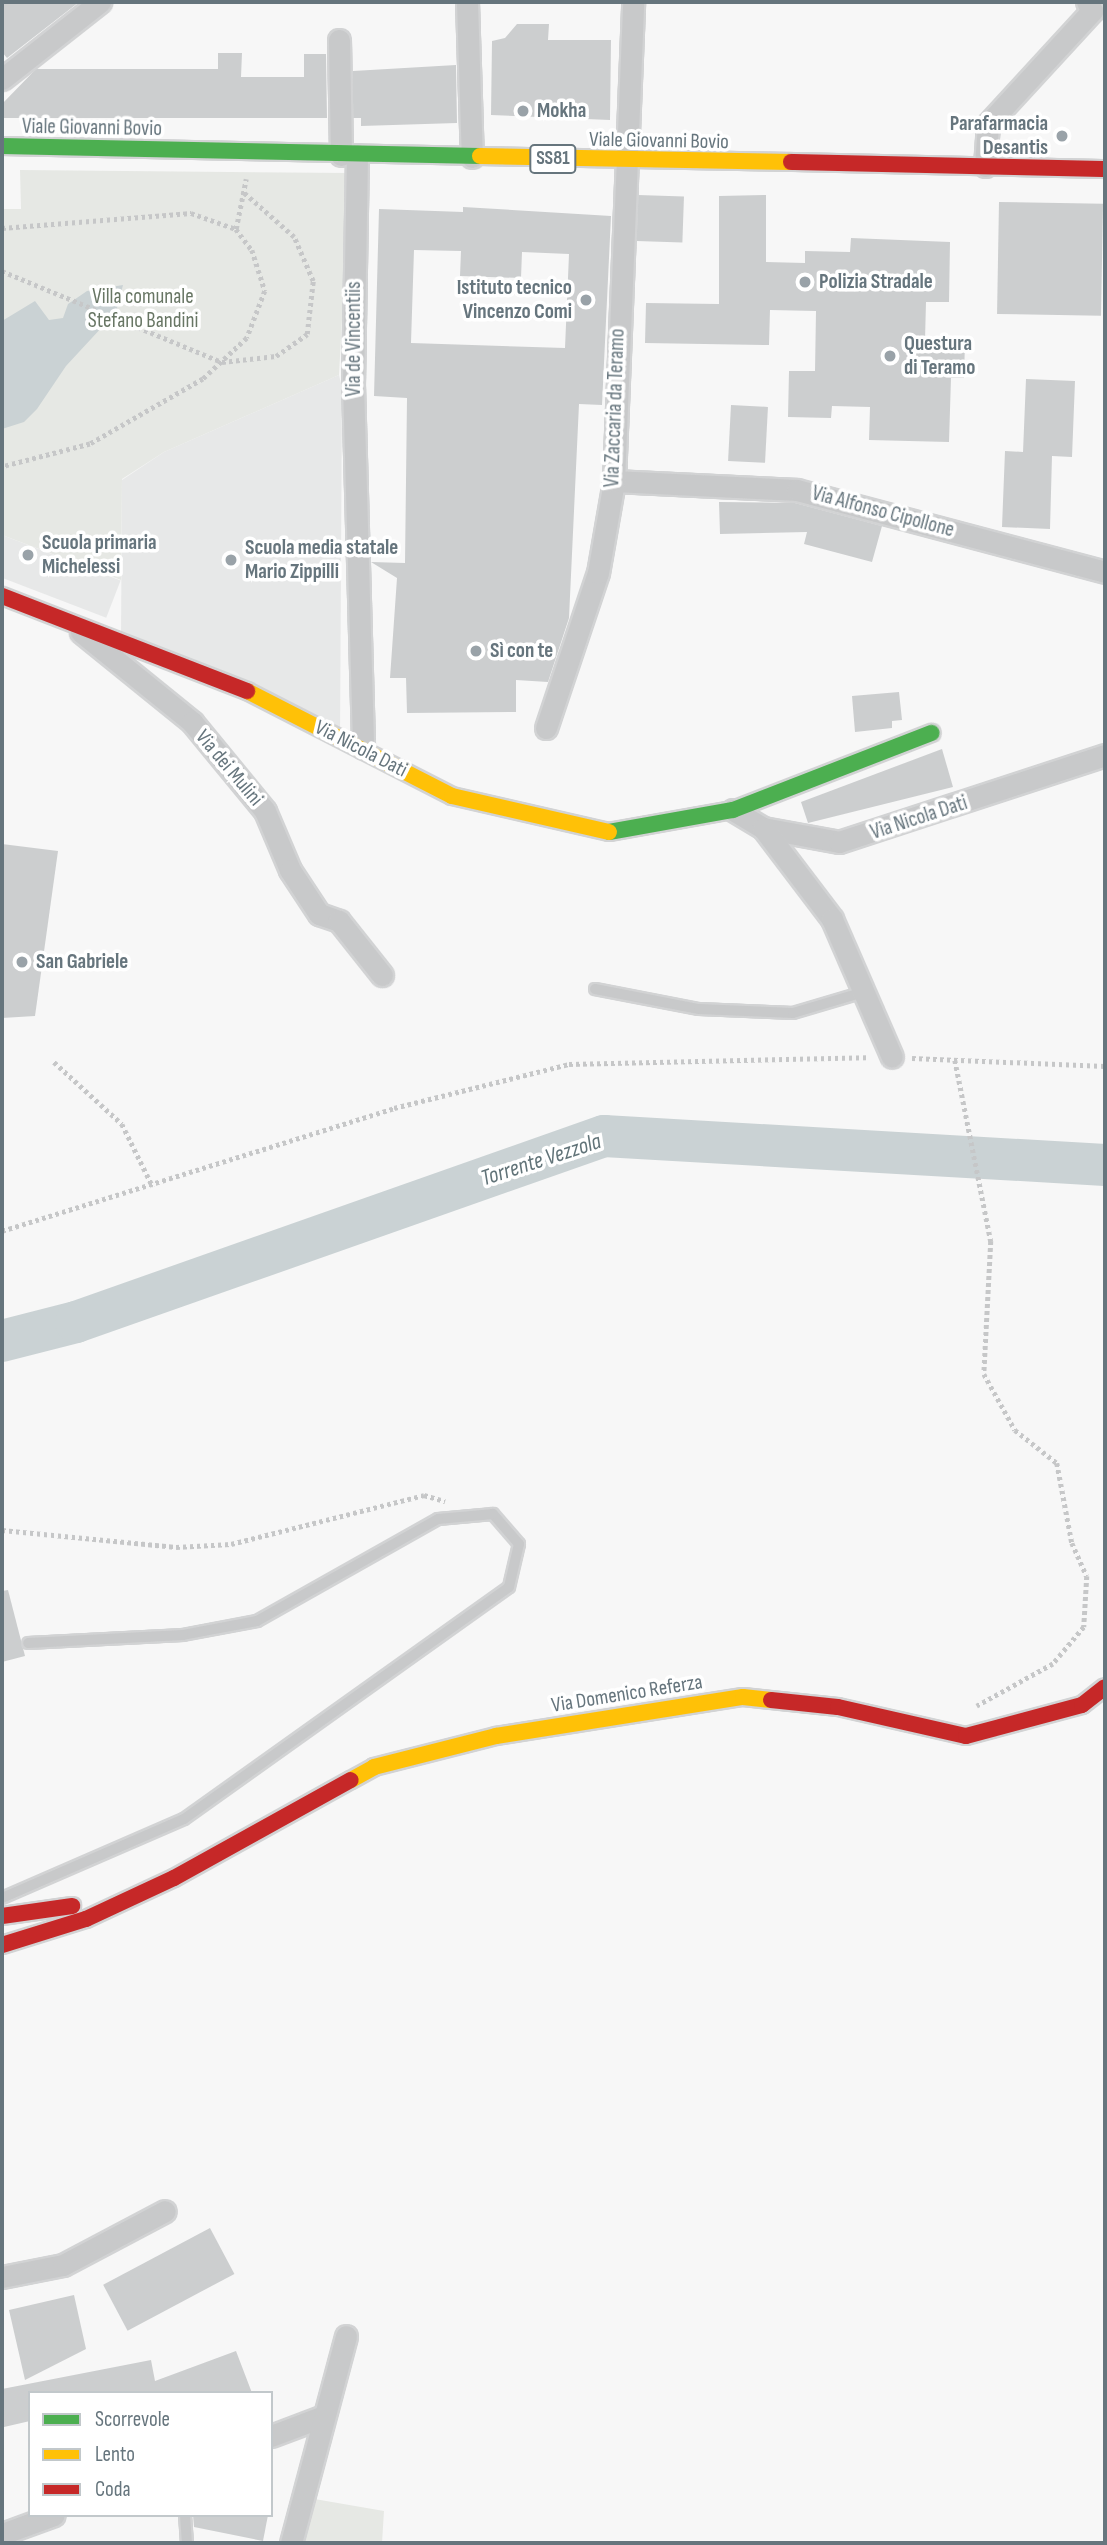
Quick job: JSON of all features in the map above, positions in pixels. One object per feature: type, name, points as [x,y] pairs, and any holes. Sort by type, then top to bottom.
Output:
[{"type":"street","points":[[2,79],[100,2]]},
{"type":"street","points":[[467,2],[472,157]]},
{"type":"street","name":"Via Zaccaria da Teramo","points":[[546,728],[598,573],[614,481],[623,161],[633,2]]},
{"type":"street","points":[[985,166],[988,124],[1092,11],[1087,2]]},
{"type":"street","name":"Via de Vincentiis","points":[[339,40],[349,155],[353,384],[362,522],[363,748]]},
{"type":"street","name":"Viale Giovanni Bovio","points":[[2,146],[1105,169]]},
{"type":"street","name":"Via Alfonso Cipollone","points":[[614,481],[797,490],[1105,572]]},
{"type":"street","name":"Via Nicola Dati","points":[[2,596],[232,683],[452,796],[617,834],[733,810],[932,733]]},
{"type":"street","name":"Via dei Mulini","points":[[66,620],[191,722],[265,811],[289,870],[319,914],[339,921],[382,975]]},
{"type":"street","name":"Via Nicola Dati","points":[[733,810],[763,828],[839,842],[1105,755]]},
{"type":"street","points":[[763,828],[832,919],[892,1057]]},
{"type":"street","name":"Via Domenico Referza","points":[[2,1945],[86,1919],[174,1878],[374,1767],[496,1736],[743,1697],[838,1707],[966,1735],[1026,1725],[1082,1705],[1105,1686]]},
{"type":"street","name":"Via Domenico Referza","points":[[2,1916],[47,1913],[174,1878]]},
{"type":"street","points":[[2,2277],[63,2265],[165,2211]]},
{"type":"street","points":[[291,2543],[346,2336]]},
{"type":"street","points":[[273,2435],[324,2416]]},
{"type":"street","points":[[2,2534],[49,2517]]},
{"type":"lane","points":[[595,989],[699,1009],[793,1013],[864,992]]},
{"type":"lane","points":[[2,1898],[184,1819],[509,1587],[519,1544],[493,1514],[438,1519],[257,1621],[183,1635],[28,1643]]},
{"type":"lane","points":[[186,2517],[187,2543]]},
{"type":"path","points":[[236,229],[249,152]]},
{"type":"path","points":[[2,271],[222,362],[276,356],[307,334],[313,281],[294,237],[244,193]]},
{"type":"path","points":[[2,228],[191,213],[236,229],[252,250],[265,291],[247,338],[222,362],[147,416],[90,444],[2,467]]},
{"type":"path","points":[[2,1231],[153,1187],[394,1108],[526,1080],[569,1064],[892,1057],[1105,1066]]},
{"type":"path","points":[[955,1060],[991,1241],[984,1374],[1015,1430],[1057,1463],[1072,1544],[1087,1576],[1084,1627],[1053,1664],[971,1708]]},
{"type":"path","points":[[54,1062],[122,1124],[153,1187]]},
{"type":"path","points":[[2,1530],[176,1547],[231,1544],[424,1495],[459,1505]]},
{"type":"shaded area","points":[[123,285],[116,312],[66,366],[37,409],[24,422],[2,429],[2,321],[35,301],[49,320],[63,318],[68,304],[87,291]]},
{"type":"shaded area","name":"Scuola media statale Mario Zippilli","points":[[339,375],[342,388],[340,739],[121,641],[122,480],[164,452]]},
{"type":"shaded area","name":"Scuola primaria Michelessi","points":[[2,535],[121,581],[106,618],[2,578]]},
{"type":"green space","name":"Villa comunale Stefano Bandini","points":[[20,170],[350,173],[339,375],[164,452],[122,479],[121,580],[2,535],[2,209],[21,209]]},
{"type":"green space","points":[[303,2497],[384,2511],[382,2543],[291,2543]]},
{"type":"building","points":[[2,2],[79,2],[7,58],[2,52]]},
{"type":"building","points":[[517,24],[549,24],[548,40],[611,40],[610,120],[491,115],[492,41],[505,38]]},
{"type":"building","points":[[218,53],[242,53],[241,77],[304,77],[304,54],[326,54],[327,118],[2,118],[2,104],[36,69],[218,69]]},
{"type":"building","points":[[456,65],[457,123],[361,126],[361,118],[353,118],[353,71]]},
{"type":"building","points":[[638,195],[684,197],[682,243],[636,241]]},
{"type":"building","points":[[766,195],[766,262],[805,263],[805,251],[850,252],[851,238],[950,242],[949,302],[926,302],[925,340],[965,341],[964,378],[951,378],[949,442],[869,440],[870,407],[832,406],[831,418],[788,417],[789,371],[815,371],[816,311],[770,310],[769,345],[645,343],[646,303],[719,304],[719,196]]},
{"type":"building","points":[[999,202],[1103,204],[1101,316],[997,314]]},
{"type":"building","points":[[463,207],[611,216],[602,405],[579,404],[569,618],[548,682],[516,680],[516,712],[407,713],[406,678],[390,678],[397,578],[371,562],[405,563],[407,398],[374,396],[379,209],[463,212]],"holes":[[[414,250],[461,251],[460,276],[521,278],[522,252],[569,254],[565,348],[411,343]]]},
{"type":"building","points":[[1026,379],[1075,381],[1072,457],[1052,456],[1050,529],[1002,527],[1005,451],[1023,452]]},
{"type":"building","points":[[731,405],[768,407],[765,463],[728,461]]},
{"type":"building","points":[[719,502],[795,503],[882,526],[872,562],[804,544],[807,532],[720,534]]},
{"type":"building","points":[[899,692],[902,720],[892,721],[892,728],[855,732],[852,696]]},
{"type":"building","points":[[942,749],[953,787],[808,823],[801,802]]},
{"type":"building","name":"San Gabriele","points":[[2,844],[58,851],[35,1016],[2,1018]]},
{"type":"building","points":[[8,1590],[25,1656],[2,1662],[2,1591]]},
{"type":"building","points":[[210,2228],[234,2274],[128,2331],[103,2285]]},
{"type":"building","points":[[74,2295],[86,2349],[25,2380],[9,2310]]},
{"type":"building","points":[[236,2351],[251,2391],[28,2391],[28,2421],[4,2427],[2,2389],[151,2360],[155,2381]]},
{"type":"building","points":[[193,2517],[268,2517],[263,2541],[194,2527]]},
{"type":"waterway","name":"Torrente Vezzola","points":[[2,1341],[76,1322],[604,1136],[1105,1165]]},
{"type":"traffic: fast","points":[[2,146],[480,156]]},
{"type":"traffic: fast","points":[[609,832],[733,810],[932,733]]},
{"type":"traffic: slow","points":[[480,156],[791,162]]},
{"type":"traffic: slow","points":[[247,691],[452,796],[609,832]]},
{"type":"traffic: slow","points":[[351,1780],[374,1767],[496,1736],[743,1697],[771,1700]]},
{"type":"traffic: jam","points":[[791,162],[1105,169]]},
{"type":"traffic: jam","points":[[2,596],[247,691]]},
{"type":"traffic: jam","points":[[771,1700],[838,1707],[966,1736],[1082,1705],[1105,1687]]},
{"type":"traffic: jam","points":[[2,1945],[86,1919],[174,1878],[351,1780]]},
{"type":"traffic: jam","points":[[2,1916],[72,1906]]},
{"type":"place","name":"Mokha","points":[[523,111]]},
{"type":"place","name":"Parafarmacia Desantis","points":[[1062,136]]},
{"type":"place","name":"Polizia Stradale","points":[[805,282]]},
{"type":"place","name":"Istituto tecnico Vincenzo Comi","points":[[586,300]]},
{"type":"place","name":"Questura di Teramo","points":[[890,356]]},
{"type":"place","name":"Scuola primaria Michelessi","points":[[28,555]]},
{"type":"place","name":"Scuola media statale Mario Zippilli","points":[[231,560]]},
{"type":"place","name":"Sì con te","points":[[476,651]]},
{"type":"place","name":"San Gabriele","points":[[22,962]]}]
